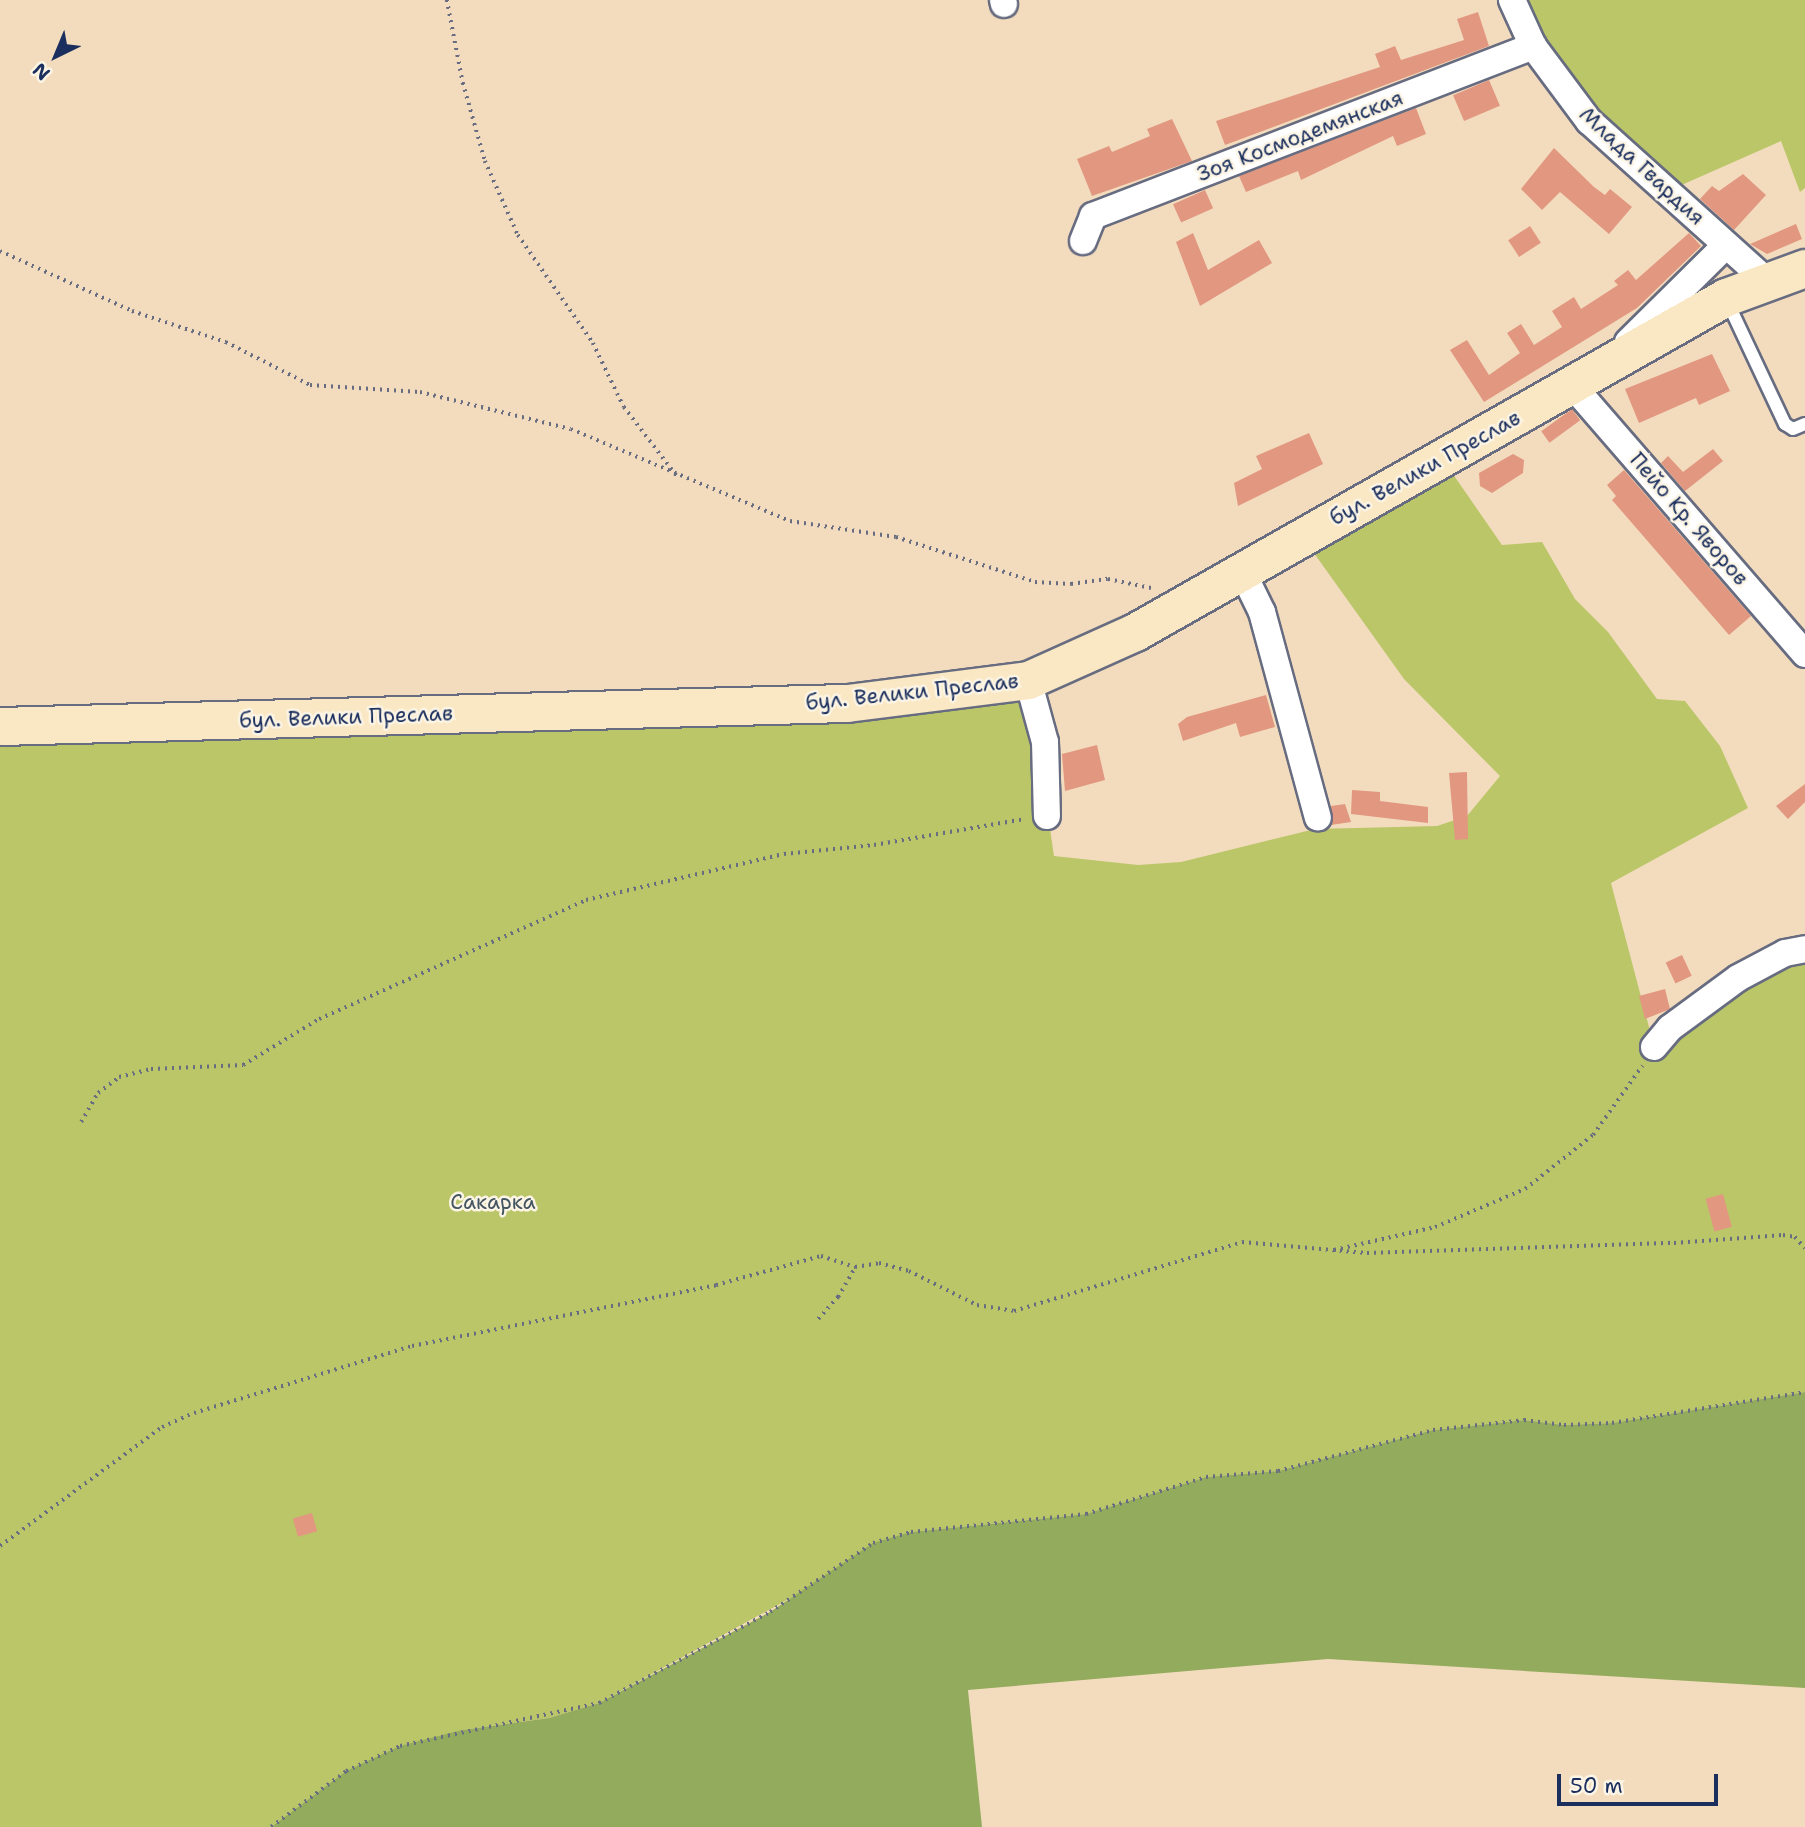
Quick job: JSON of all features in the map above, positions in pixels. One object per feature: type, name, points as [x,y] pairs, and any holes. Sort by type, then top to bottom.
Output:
[{"type":"main road","name":"бул. Велики Преслав","points":[[0,726],[847,703],[1028,680],[1135,632],[1202,591],[1726,297],[1805,268]]},
{"type":"street","name":"Млада Гвардия","points":[[1511,0],[1533,46],[1588,121],[1768,282]]},
{"type":"street","name":"Зоя Космодемянская","points":[[1083,241],[1093,216],[1533,46]]},
{"type":"street","points":[[1609,361],[1726,245]]},
{"type":"street","name":"Пейо Кр. Яворов","points":[[1572,385],[1805,654]]},
{"type":"street","points":[[1241,569],[1262,612],[1318,818]]},
{"type":"street","points":[[1028,680],[1045,742],[1047,816]]},
{"type":"street","points":[[1654,1047],[1670,1028],[1738,978],[1784,954],[1805,949]]},
{"type":"lane","points":[[1726,297],[1785,424],[1793,429],[1805,424]]},
{"type":"path","points":[[447,0],[463,83],[485,161],[518,235],[593,343],[624,407],[678,477]]},
{"type":"path","points":[[0,251],[132,311],[226,342],[310,385],[420,391],[571,429],[678,477],[790,521],[896,537],[1035,582],[1071,584],[1108,579],[1152,589],[1202,591]]},
{"type":"path","points":[[82,1122],[98,1093],[119,1077],[151,1069],[243,1065],[319,1019],[586,900],[784,854],[874,845],[1047,816]]},
{"type":"path","points":[[1332,1251],[1435,1227],[1525,1189],[1593,1135],[1654,1047]]},
{"type":"path","points":[[0,1546],[162,1427],[194,1413],[412,1346],[716,1285],[821,1256],[855,1267],[879,1263],[908,1271],[977,1305],[1014,1311],[1242,1241],[1332,1251],[1595,1247],[1783,1235],[1795,1237],[1805,1248]]},
{"type":"path","points":[[818,1319],[838,1297],[855,1267]]},
{"type":"path","points":[[271,1827],[346,1771],[400,1746],[599,1703],[770,1612],[873,1543],[911,1532],[1030,1516],[1086,1514],[1206,1477],[1278,1471],[1433,1430],[1524,1420],[1564,1425],[1612,1423],[1805,1392]]},
{"type":"green space","points":[[1512,0],[1805,0],[1805,188],[1800,192],[1781,141],[1668,191],[1589,121]]},
{"type":"green space","name":"Сакарка","points":[[1448,467],[1502,545],[1542,542],[1575,599],[1608,632],[1657,699],[1685,701],[1720,746],[1748,808],[1611,883],[1654,1046],[1805,949],[1805,1392],[1612,1423],[1564,1425],[1524,1420],[1433,1430],[1278,1471],[1206,1477],[1086,1514],[911,1532],[599,1703],[549,1718],[462,1730],[346,1771],[271,1827],[0,1827],[0,726],[1028,680],[1054,856],[1138,865],[1181,862],[1315,829],[1437,826],[1467,816],[1500,776],[1404,679],[1306,542]]},
{"type":"green space","points":[[1805,1392],[1805,1688],[1328,1659],[968,1690],[982,1827],[271,1827],[346,1771],[400,1746],[462,1730],[549,1718],[599,1703],[770,1612],[873,1543],[911,1532],[1086,1514],[1206,1477],[1278,1471],[1433,1430],[1524,1420],[1564,1425],[1612,1423]]},
{"type":"building","points":[[1478,12],[1489,46],[1225,145],[1216,121],[1380,67],[1375,54],[1395,46],[1401,60],[1464,40],[1457,19]]},
{"type":"building","points":[[1489,80],[1500,106],[1464,121],[1453,95]]},
{"type":"building","points":[[1416,108],[1426,134],[1397,146],[1393,136],[1301,180],[1298,171],[1246,192],[1239,176]]},
{"type":"building","points":[[1172,119],[1192,161],[1092,196],[1077,159],[1109,146],[1112,152],[1150,136],[1147,129]]},
{"type":"building","points":[[1554,148],[1594,187],[1605,195],[1610,189],[1632,207],[1609,234],[1560,192],[1542,210],[1521,189]]},
{"type":"building","points":[[1743,174],[1766,195],[1734,230],[1700,199],[1712,186],[1719,191]]},
{"type":"building","points":[[1205,190],[1213,208],[1181,223],[1173,204]]},
{"type":"building","points":[[1796,224],[1802,239],[1767,254],[1750,244]]},
{"type":"building","points":[[1530,226],[1541,243],[1519,257],[1508,240]]},
{"type":"building","points":[[1193,233],[1208,270],[1259,240],[1272,263],[1200,306],[1176,242]]},
{"type":"building","points":[[1689,233],[1701,246],[1637,308],[1484,402],[1450,350],[1467,340],[1489,375],[1520,353],[1507,333],[1521,324],[1534,345],[1562,327],[1552,311],[1574,297],[1581,309],[1618,285],[1614,281],[1628,270],[1636,280]]},
{"type":"building","points":[[1712,354],[1730,391],[1699,405],[1696,398],[1639,423],[1625,389]]},
{"type":"building","points":[[1572,409],[1580,420],[1549,443],[1541,431]]},
{"type":"building","points":[[1309,433],[1323,464],[1238,506],[1234,483],[1262,469],[1256,456]]},
{"type":"building","points":[[1713,449],[1723,461],[1685,491],[1661,463],[1668,456],[1683,472]]},
{"type":"building","points":[[1513,454],[1524,460],[1523,473],[1492,493],[1480,486],[1479,473]]},
{"type":"building","points":[[1624,470],[1751,616],[1729,635],[1612,500],[1616,496],[1607,485]]},
{"type":"building","points":[[1266,695],[1275,727],[1240,737],[1236,723],[1183,741],[1178,724],[1187,717]]},
{"type":"building","points":[[1097,745],[1105,780],[1065,791],[1062,754]]},
{"type":"building","points":[[1467,772],[1468,839],[1455,840],[1449,773]]},
{"type":"building","points":[[1805,784],[1805,802],[1788,819],[1776,806]]},
{"type":"building","points":[[1352,790],[1380,792],[1380,801],[1428,807],[1428,823],[1351,814]]},
{"type":"building","points":[[1345,804],[1351,822],[1331,825],[1331,806]]},
{"type":"building","points":[[1682,955],[1692,976],[1675,983],[1666,963]]},
{"type":"building","points":[[1665,989],[1670,1009],[1645,1019],[1639,996]]},
{"type":"building","points":[[1723,1194],[1732,1227],[1714,1232],[1706,1199]]},
{"type":"building","points":[[312,1513],[317,1531],[298,1537],[293,1519]]}]
